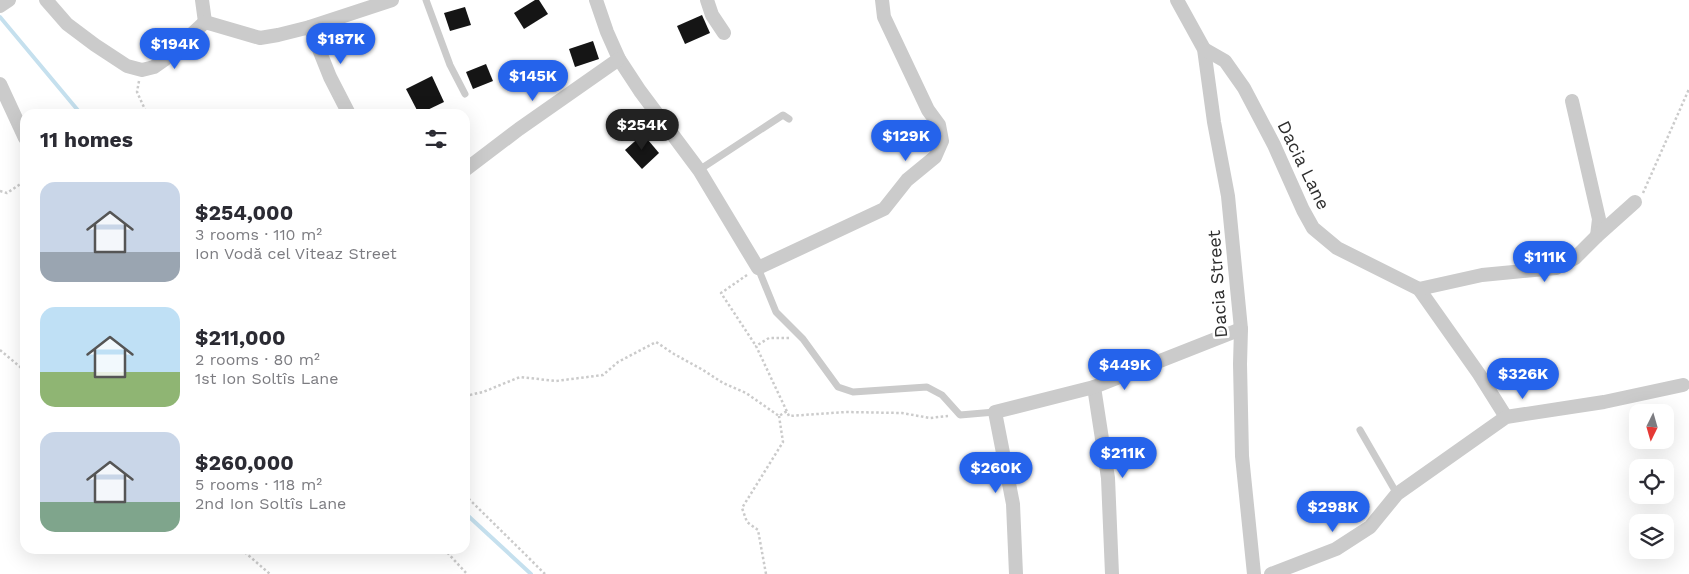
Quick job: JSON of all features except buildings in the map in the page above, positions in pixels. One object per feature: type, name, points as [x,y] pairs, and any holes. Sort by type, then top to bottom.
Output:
[{"type":"street","points":[[46,0],[67,24],[88,40],[127,66],[142,70],[154,67],[164,60],[205,22]]},
{"type":"street","points":[[202,0],[205,22]]},
{"type":"street","points":[[205,22],[260,38],[310,27],[392,0]]},
{"type":"street","points":[[596,0],[619,60],[640,92],[699,170],[758,268],[884,208],[907,180],[935,157],[942,141],[939,125],[928,110],[884,17],[882,0]]},
{"type":"street","points":[[707,0],[712,15],[724,33]]},
{"type":"street","name":"Dacia Street","points":[[1177,0],[1204,49],[1214,122],[1228,196],[1241,329],[1242,456],[1254,574]]},
{"type":"street","points":[[310,27],[330,77],[346,109]]},
{"type":"street","name":"Dacia Lane","points":[[1204,49],[1225,61],[1244,88],[1274,146],[1303,210],[1314,228],[1337,248],[1419,289],[1479,374],[1506,417]]},
{"type":"street","points":[[470,166],[519,129],[619,60]]},
{"type":"street","points":[[0,84],[20,127]]},
{"type":"street","points":[[1572,101],[1599,219],[1597,236]]},
{"type":"street","points":[[1419,289],[1482,275],[1556,268],[1575,258],[1635,202]]},
{"type":"street","points":[[1016,574],[1012,504],[995,412],[1094,387],[1241,329]]},
{"type":"street","points":[[1271,574],[1336,548],[1370,527],[1397,494],[1506,417],[1604,402],[1683,385]]},
{"type":"street","points":[[1094,387],[1108,478],[1112,574]]},
{"type":"lane","points":[[426,0],[450,65],[465,94]]},
{"type":"lane","points":[[699,170],[783,115],[789,119]]},
{"type":"lane","points":[[758,268],[776,312],[803,338],[838,387],[853,392],[927,388],[942,395],[960,415],[995,412]]},
{"type":"lane","points":[[1360,430],[1397,494]]},
{"type":"path","points":[[142,70],[137,92],[145,109]]},
{"type":"path","points":[[1635,202],[1645,191],[1689,89]]},
{"type":"path","points":[[0,191],[7,193],[20,184]]},
{"type":"path","points":[[756,346],[721,292],[758,268]]},
{"type":"path","points":[[470,395],[483,392],[520,377],[556,381],[603,375],[618,362],[656,342],[723,383],[746,394],[779,416],[783,442],[742,508],[747,522],[758,530],[766,574]]},
{"type":"path","points":[[0,350],[20,367]]},
{"type":"path","points":[[779,416],[787,411]]},
{"type":"path","points":[[470,500],[545,574]]},
{"type":"path","points":[[247,554],[270,574]]},
{"type":"path","points":[[449,554],[467,574]]},
{"type":"waterway","points":[[0,17],[77,109]]},
{"type":"waterway","points":[[470,518],[531,574]]}]
